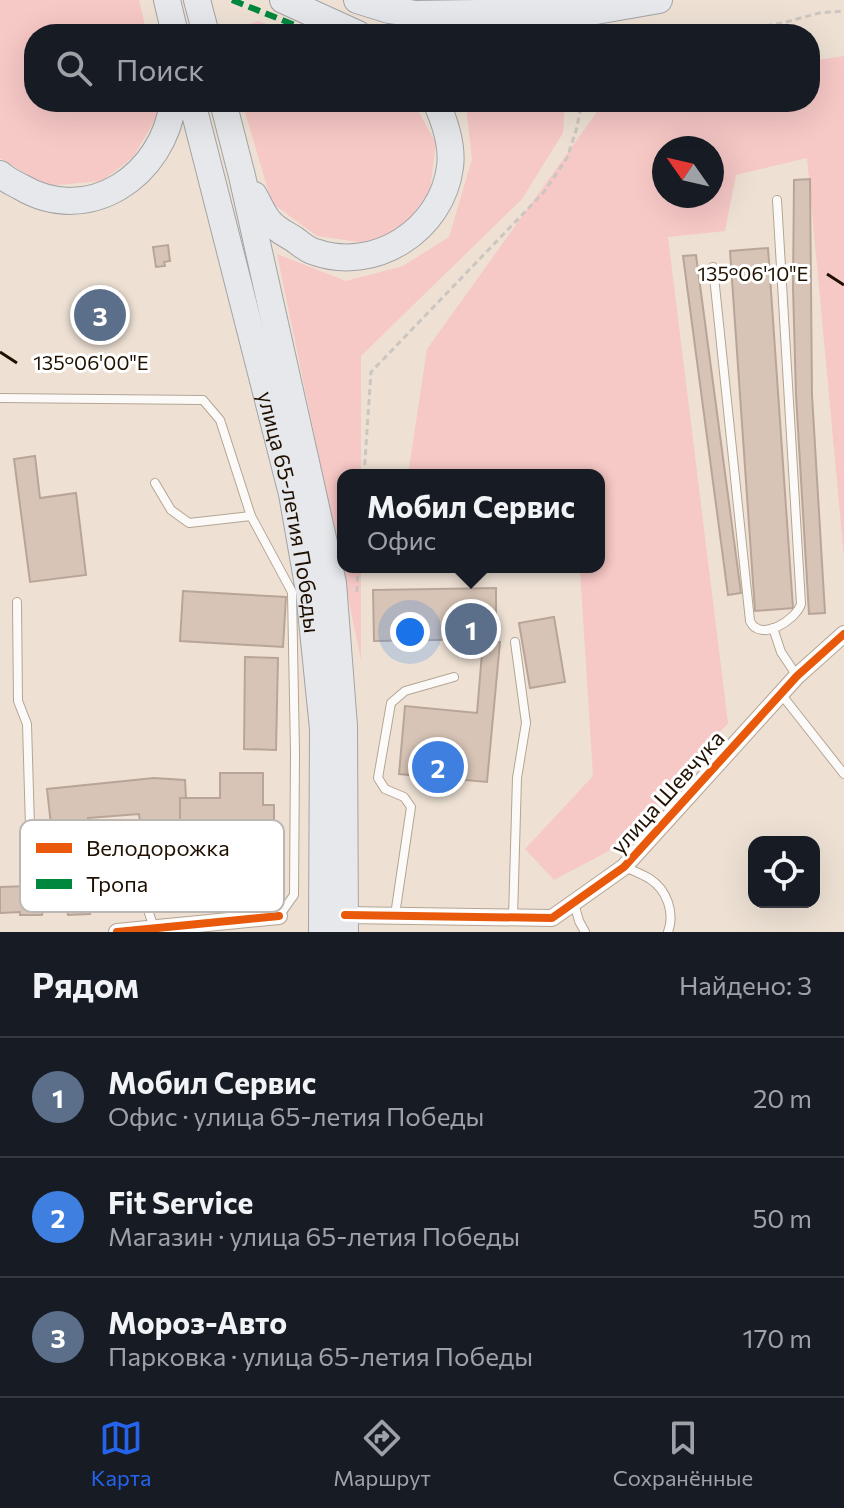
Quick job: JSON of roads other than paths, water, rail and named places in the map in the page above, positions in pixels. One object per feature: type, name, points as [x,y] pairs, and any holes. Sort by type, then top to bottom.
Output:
[{"type":"main road","points":[[167,0],[173,24]]},
{"type":"main road","points":[[197,0],[203,24]]},
{"type":"main road","points":[[283,0],[336,24]]},
{"type":"main road","points":[[318,0],[416,14],[596,11],[659,0]]},
{"type":"main road","points":[[357,0],[389,10]]},
{"type":"main road","points":[[473,0],[530,12]]},
{"type":"main road","points":[[0,174],[33,194],[57,201],[84,201],[113,192],[135,176],[155,153],[171,112]]},
{"type":"main road","name":"улица 65-летия Победы","points":[[195,112],[292,494],[309,591],[323,729],[322,932]]},
{"type":"main road","points":[[226,112],[242,176],[270,223],[311,251],[333,257],[359,257],[382,252],[404,241],[426,222],[443,195],[450,166],[450,139],[440,112]]},
{"type":"main road","name":"улица 65-летия Победы","points":[[242,176],[333,583],[344,726],[345,923]]},
{"type":"street","name":"улица Шевчука","points":[[345,923],[395,916],[552,918],[624,867],[780,694],[844,634]]},
{"type":"street","points":[[117,932],[279,916]]},
{"type":"lane","points":[[713,267],[750,621],[757,630],[773,628],[793,618],[801,604],[777,200]]},
{"type":"lane","points":[[0,398],[203,400],[220,420],[251,516],[292,592],[294,895],[284,909]]},
{"type":"lane","points":[[155,483],[171,510],[189,523],[251,516]]},
{"type":"lane","points":[[17,602],[18,701],[27,724],[30,820]]},
{"type":"lane","points":[[773,628],[781,652],[797,676]]},
{"type":"lane","points":[[513,918],[517,778],[526,723],[515,642]]},
{"type":"lane","points":[[395,916],[411,807],[404,797],[385,789],[378,778],[391,703],[405,691],[454,677]]},
{"type":"lane","points":[[780,694],[844,774]]},
{"type":"lane","points":[[624,867],[652,880],[669,902],[668,932]]},
{"type":"lane","points":[[574,903],[585,932]]},
{"type":"lane","points":[[149,912],[154,928]]},
{"type":"lane","points":[[279,916],[282,912]]},
{"type":"place","name":"Мороз-Авто","points":[[100,315]]},
{"type":"place","name":"Мобил Сервис","points":[[471,629]]},
{"type":"place","name":"Fit Service","points":[[438,767]]}]
